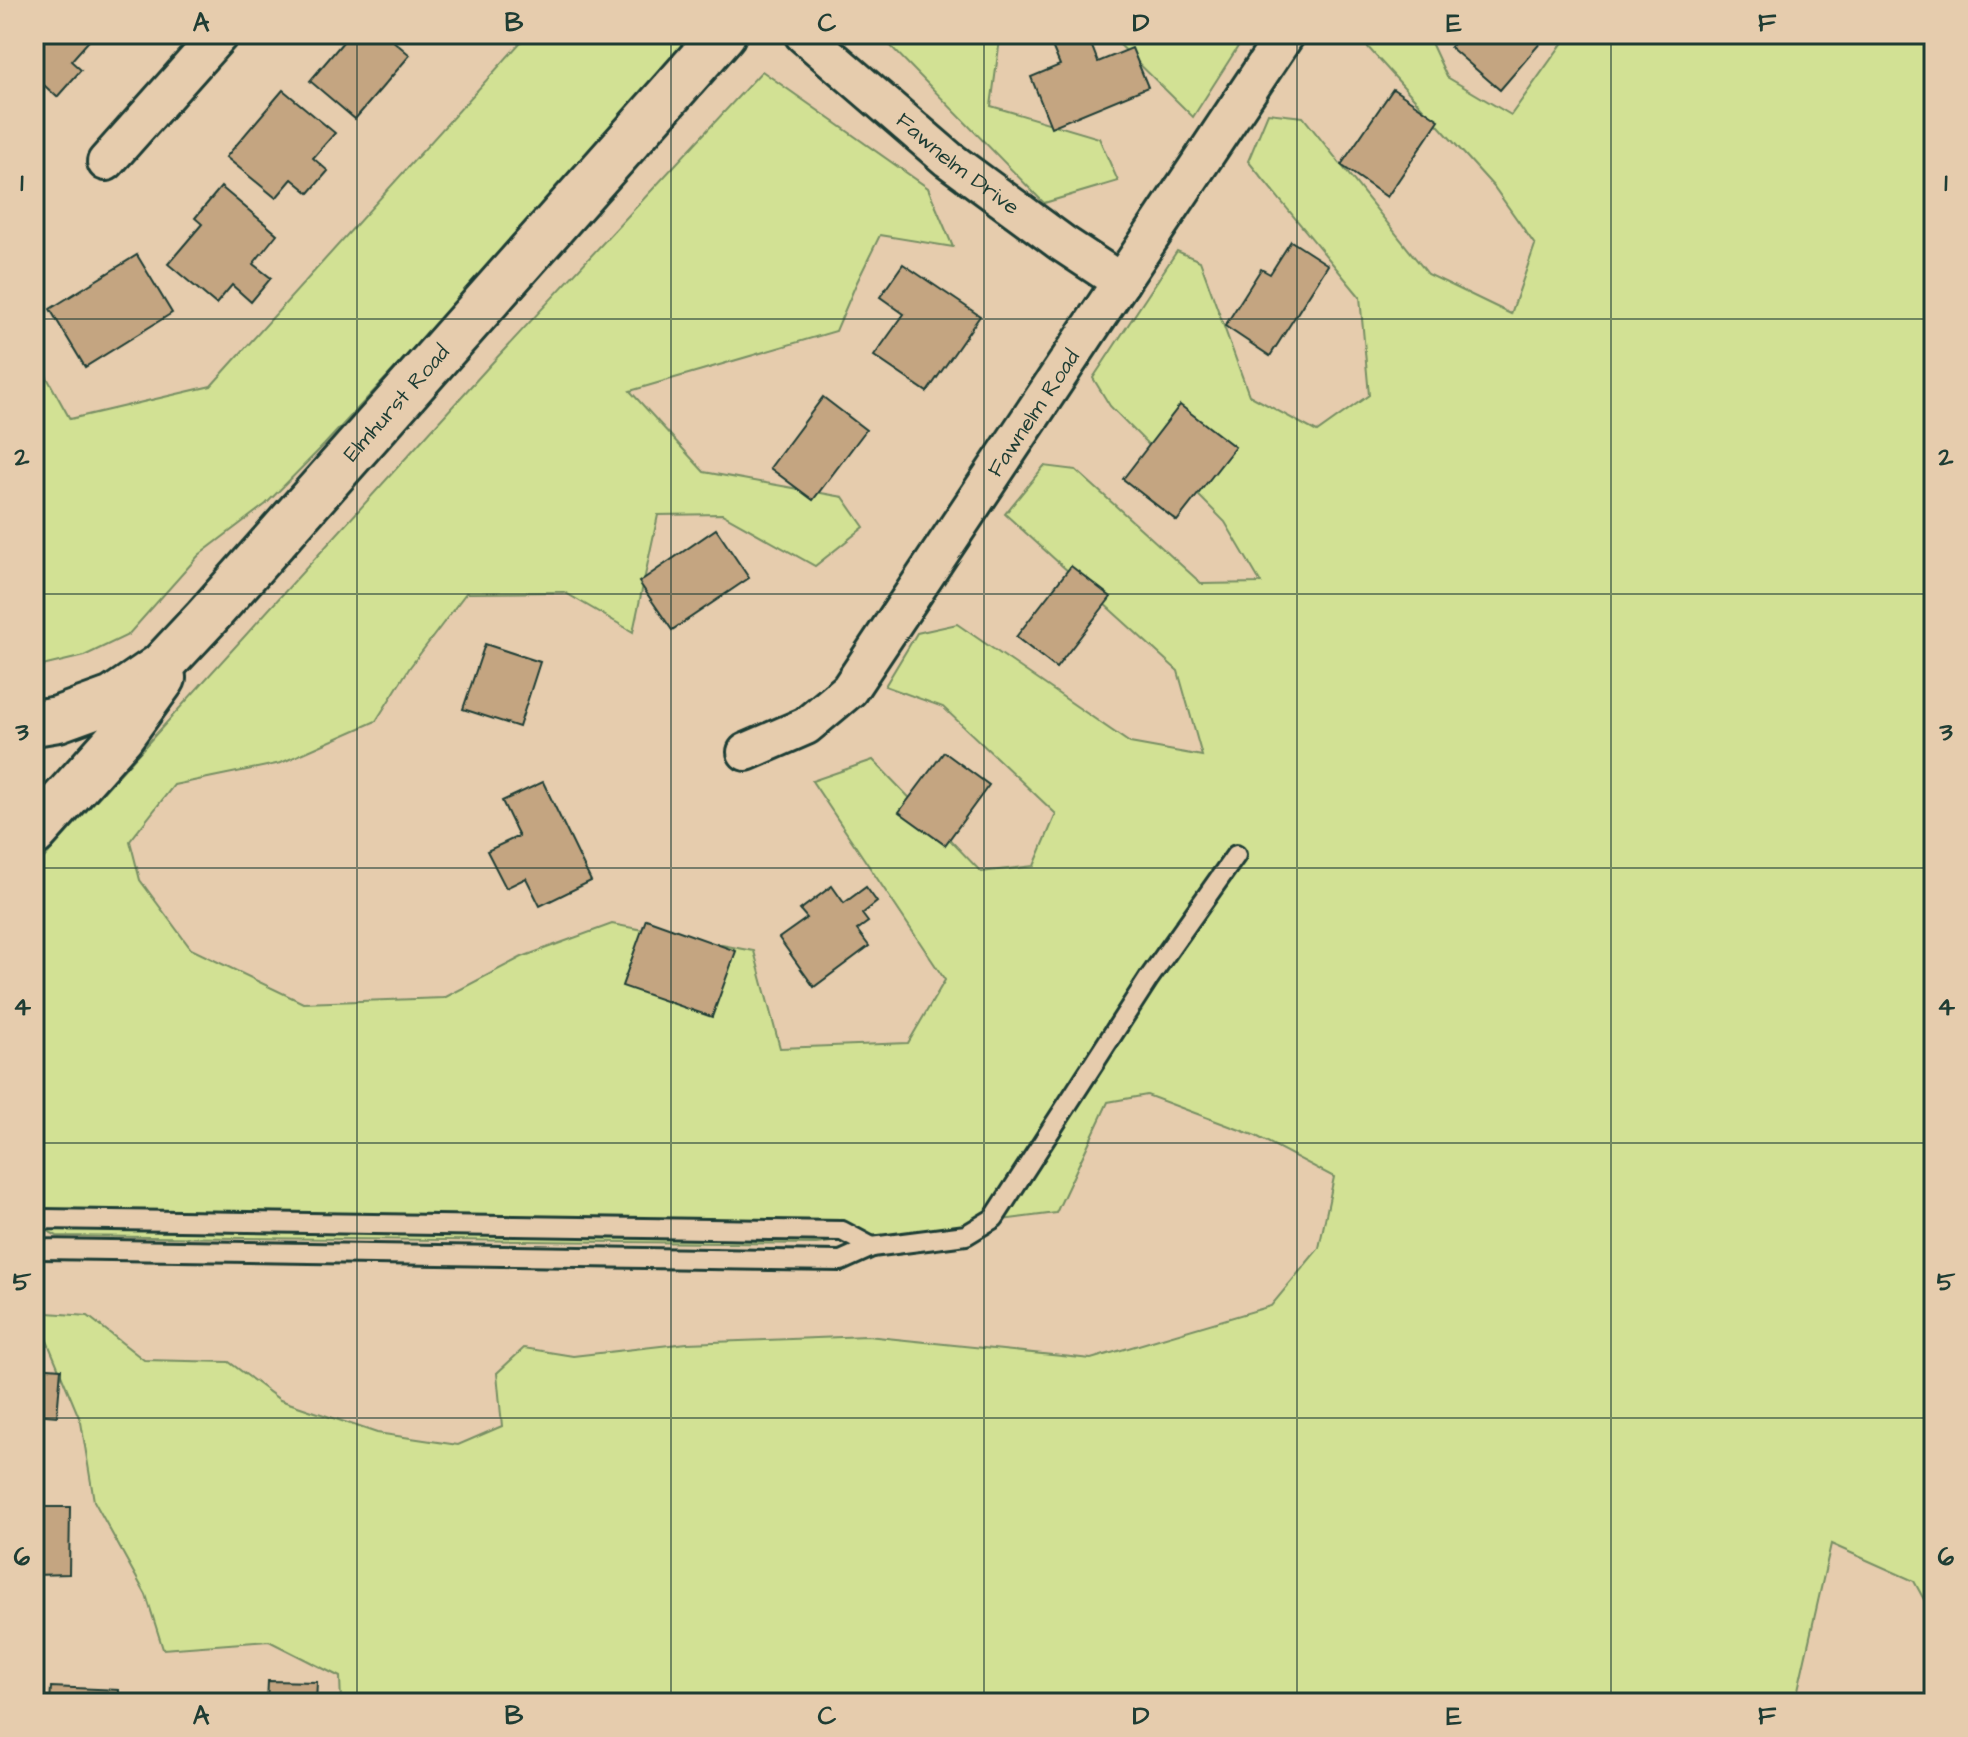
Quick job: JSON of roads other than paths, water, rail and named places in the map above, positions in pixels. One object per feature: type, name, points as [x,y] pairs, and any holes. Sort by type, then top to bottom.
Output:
[{"type":"street","points":[[106,162],[220,34]]},
{"type":"street","name":"Elmhurst Road","points":[[34,723],[58,719],[113,699],[161,666],[723,34]]},
{"type":"street","name":"Fawnelm Drive","points":[[803,34],[948,159],[1062,243],[1121,282]]},
{"type":"street","name":"Fawnelm Road","points":[[746,752],[806,726],[849,690],[1286,34]]},
{"type":"street","points":[[34,833],[121,736],[206,618]]},
{"type":"lane","points":[[34,1247],[841,1261],[872,1247],[966,1235],[994,1218],[1149,978],[1236,855]]},
{"type":"lane","points":[[34,1222],[43,1219],[842,1231],[872,1247]]}]
